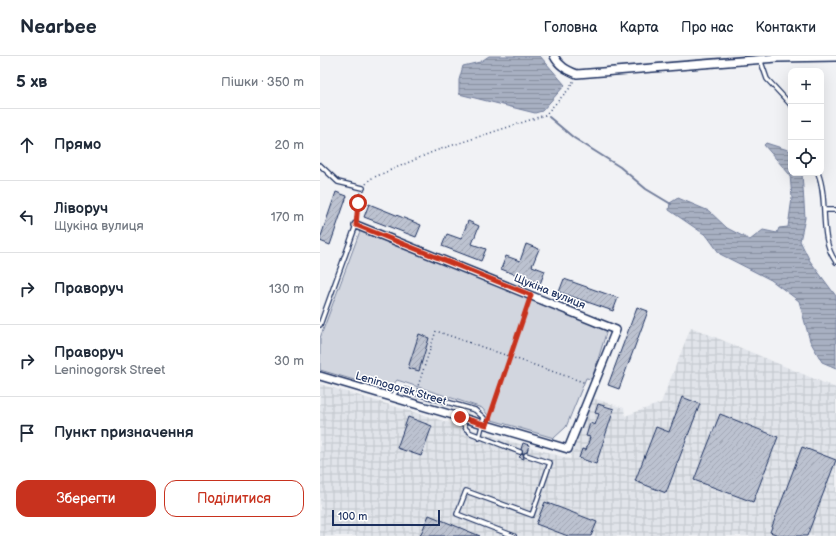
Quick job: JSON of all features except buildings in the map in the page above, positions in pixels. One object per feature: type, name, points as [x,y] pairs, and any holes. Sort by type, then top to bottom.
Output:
[{"type":"street","points":[[554,56],[557,63],[568,71],[577,74],[760,59],[836,57]]},
{"type":"street","name":"Щукіна вулиця","points":[[356,225],[616,330],[568,449]]},
{"type":"street","name":"Leninogorsk Street","points":[[320,376],[568,449]]},
{"type":"lane","points":[[760,59],[767,79],[790,104]]},
{"type":"lane","points":[[320,165],[338,182],[363,188]]},
{"type":"lane","points":[[819,176],[822,182],[824,210],[832,256],[836,262]]},
{"type":"lane","points":[[824,210],[836,210]]},
{"type":"lane","points":[[320,325],[356,225]]},
{"type":"lane","points":[[392,397],[397,390],[400,389],[475,410],[484,418],[485,424],[479,438]]},
{"type":"lane","points":[[460,417],[466,429],[479,438],[520,452]]},
{"type":"lane","points":[[514,536],[457,514],[466,491],[532,515],[550,463],[526,455]]},
{"type":"path","points":[[356,225],[359,195],[370,179],[435,151],[545,115],[569,89],[577,74]]},
{"type":"path","points":[[485,424],[511,356],[531,295]]},
{"type":"path","points":[[416,393],[436,331],[594,385]]},
{"type":"shaded area","points":[[360,231],[607,330],[592,379],[586,378],[566,427],[554,438],[492,420],[482,408],[397,380],[389,390],[320,370],[320,338]]},
{"type":"shaded area","points":[[691,327],[836,388],[836,536],[320,536],[320,384],[570,459],[592,398],[624,408],[625,416],[661,403]]},
{"type":"water","points":[[489,56],[540,56],[565,85],[542,111],[535,113],[459,94],[459,80],[463,66],[480,62]]},
{"type":"water","points":[[766,143],[788,150],[788,173],[764,145]]},
{"type":"water","points":[[790,176],[802,176],[805,218],[800,241],[810,261],[836,296],[836,368],[822,362],[810,341],[799,301],[771,280],[720,254],[707,236],[669,210],[670,203],[678,198],[709,211],[727,228],[750,240],[763,230],[777,233],[779,228],[788,227],[792,198]]},
{"type":"waterway","points":[[549,117],[574,138],[620,167],[646,189],[671,204]]},
{"type":"route","points":[[358,203],[356,225],[531,295],[487,425],[460,417]]}]
